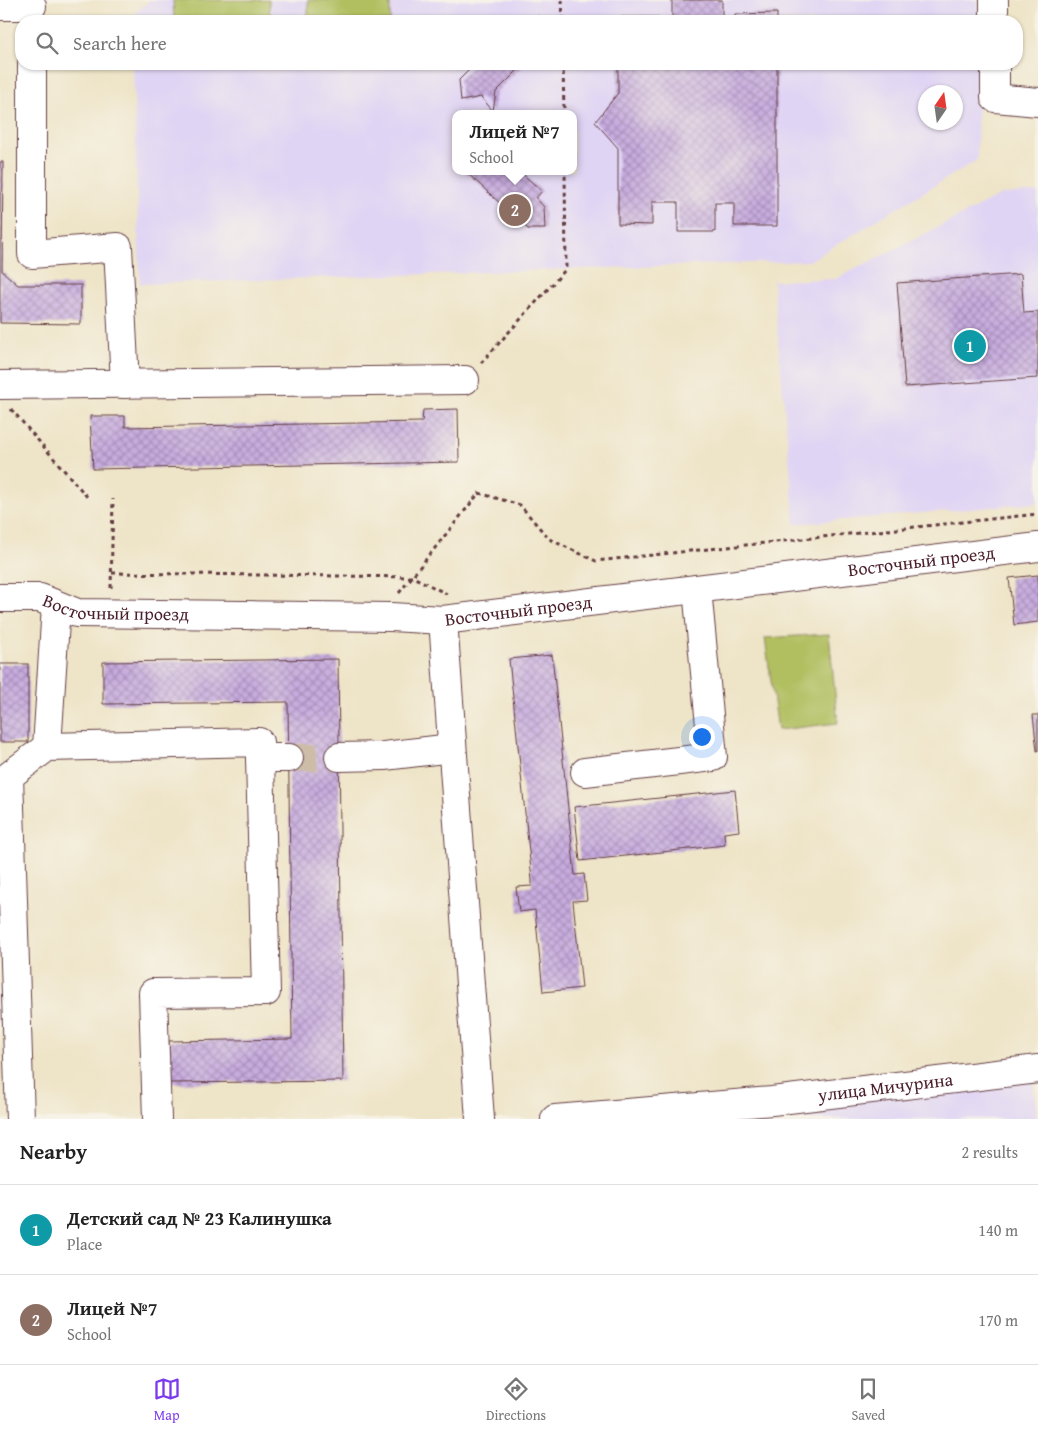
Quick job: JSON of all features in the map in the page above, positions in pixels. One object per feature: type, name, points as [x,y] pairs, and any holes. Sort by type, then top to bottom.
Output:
[{"type":"street","points":[[994,0],[994,15]]},
{"type":"street","points":[[0,6],[32,9]]},
{"type":"street","points":[[32,70],[32,254],[118,247],[125,384]]},
{"type":"street","points":[[995,70],[995,98],[1038,102]]},
{"type":"street","points":[[3,395],[125,384],[465,380]]},
{"type":"street","name":"Восточный проезд","points":[[0,598],[40,598],[77,613],[380,617],[448,609],[697,589],[1038,548]]},
{"type":"street","points":[[585,772],[712,758],[697,589]]},
{"type":"street","points":[[47,747],[56,606]]},
{"type":"street","points":[[448,609],[452,748],[480,1119]]},
{"type":"street","points":[[20,1119],[5,777],[47,747],[259,742],[266,992],[153,994],[157,1119]]},
{"type":"street","points":[[339,757],[384,756],[452,748]]},
{"type":"street","points":[[260,758],[289,758]]},
{"type":"street","name":"улица Мичурина","points":[[555,1119],[772,1110],[1038,1069]]},
{"type":"path","points":[[562,0],[563,15]]},
{"type":"path","points":[[563,70],[564,110]]},
{"type":"path","points":[[465,380],[566,269],[565,175]]},
{"type":"path","points":[[3,395],[89,500]]},
{"type":"path","points":[[380,617],[480,493],[520,505],[549,539],[596,561],[1038,514]]},
{"type":"path","points":[[111,614],[113,499]]},
{"type":"path","points":[[112,573],[412,577],[448,609]]},
{"type":"shaded area","points":[[150,0],[978,0],[978,15],[133,15]]},
{"type":"shaded area","points":[[133,70],[978,70],[977,160],[809,261],[140,284]]},
{"type":"shaded area","points":[[1038,192],[1038,503],[795,524],[773,281],[836,279],[1001,195]]},
{"type":"shaded area","points":[[1033,1079],[1037,1119],[794,1119],[793,1103]]},
{"type":"green space","points":[[173,0],[269,0],[270,15],[174,15]]},
{"type":"green space","points":[[308,0],[390,0],[390,15],[308,15]]},
{"type":"green space","points":[[829,634],[838,723],[778,730],[765,638]]},
{"type":"building","points":[[672,0],[722,0],[722,15],[672,15]]},
{"type":"building","points":[[777,13],[777,15],[735,15]]},
{"type":"building","points":[[469,70],[518,70],[496,92],[493,110],[481,97],[461,101],[459,80]]},
{"type":"building","points":[[618,70],[777,70],[777,226],[734,226],[734,203],[715,203],[715,232],[678,232],[678,202],[652,202],[652,225],[618,224],[618,148],[595,122],[618,93]]},
{"type":"building","points":[[0,162],[3,162],[2,271],[18,285],[81,285],[81,324],[0,323]]},
{"type":"building","points":[[469,175],[524,175],[542,191],[536,198],[544,207],[545,229],[528,229]]},
{"type":"building","points":[[1021,274],[1024,313],[1038,312],[1038,378],[905,387],[897,283]]},
{"type":"building","points":[[458,409],[459,462],[93,469],[90,416],[125,416],[125,427],[422,422],[423,410]]},
{"type":"building","points":[[1038,575],[1038,622],[1014,625],[1009,578]]},
{"type":"building","points":[[552,655],[575,875],[584,874],[587,900],[573,901],[582,988],[543,992],[535,910],[519,912],[516,887],[532,886],[532,880],[509,659]]},
{"type":"building","points":[[338,659],[343,1081],[169,1083],[169,1041],[292,1039],[288,702],[103,704],[103,662]]},
{"type":"building","points":[[0,664],[28,664],[28,742],[0,742]]},
{"type":"building","points":[[1033,715],[1038,715],[1038,751],[1037,751]]},
{"type":"building","points":[[735,790],[739,831],[724,833],[725,845],[580,861],[574,807]]},
{"type":"tunnel","points":[[289,758],[339,757]]},
{"type":"place","name":"Лицей №7","points":[[515,210]]},
{"type":"place","name":"Детский сад № 23 Калинушка","points":[[970,346]]}]
